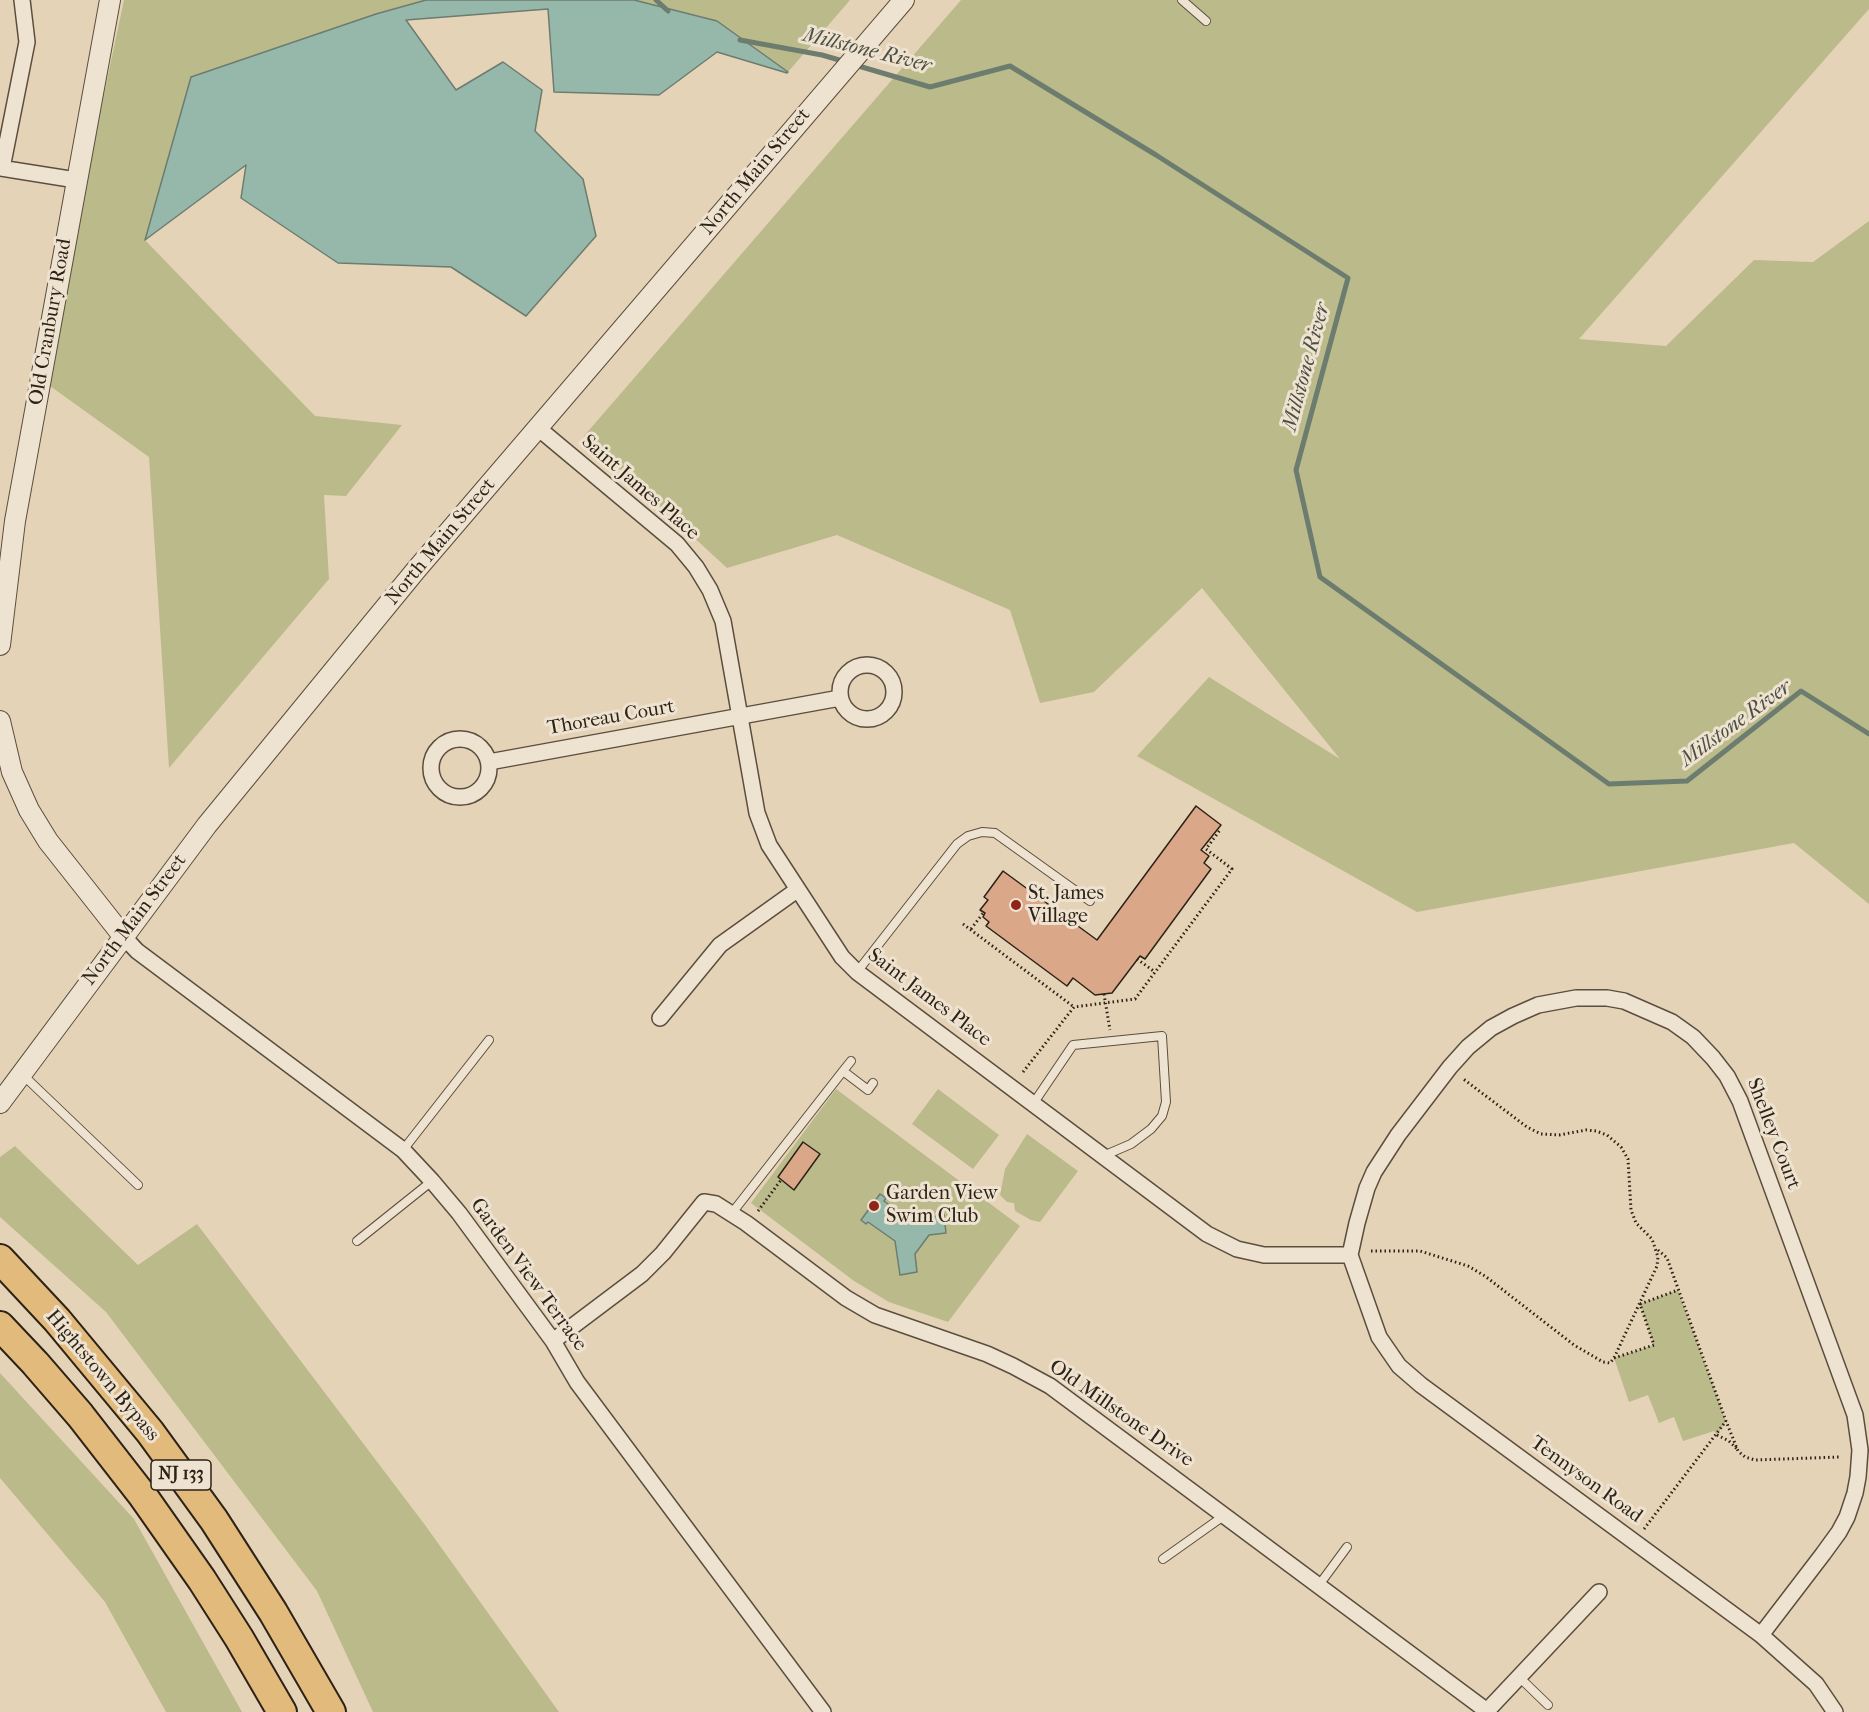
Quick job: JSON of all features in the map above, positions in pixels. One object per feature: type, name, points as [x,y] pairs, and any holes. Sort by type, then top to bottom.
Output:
[{"type":"highway","name":"Hightstown Bypass","points":[[0,1259],[104,1376],[214,1520],[273,1612],[331,1712]]},
{"type":"highway","name":"NJ 133","points":[[0,1326],[80,1415],[143,1496],[202,1580],[282,1712]]},
{"type":"street","points":[[22,0],[27,42],[1,168],[76,180]]},
{"type":"street","name":"Old Cranbury Road","points":[[0,645],[15,521],[110,0]]},
{"type":"street","name":"North Main Street","points":[[0,1103],[207,825],[416,570],[904,0]]},
{"type":"street","name":"Saint James Place","points":[[538,428],[676,544],[696,567],[710,590],[723,621],[757,813],[769,845],[842,957],[857,972],[1207,1234],[1237,1249],[1264,1256],[1350,1255]]},
{"type":"street","name":"Thoreau Court","points":[[489,762],[840,698]]},
{"type":"street","points":[[0,722],[12,772],[29,810],[48,841],[123,936]]},
{"type":"street","points":[[660,1018],[720,945],[797,890]]},
{"type":"street","name":"Garden View Terrace","points":[[123,936],[145,957],[403,1150],[432,1181],[553,1341],[577,1382],[823,1712]]},
{"type":"street","name":"Shelley Court","points":[[1350,1255],[1367,1188],[1382,1158],[1450,1067],[1468,1047],[1491,1028],[1538,1005],[1561,999],[1590,998],[1624,1001],[1672,1022],[1693,1037],[1727,1076],[1740,1101],[1855,1415],[1860,1450],[1855,1492],[1839,1532],[1761,1635]]},
{"type":"street","name":"Old Millstone Drive","points":[[553,1341],[642,1274],[663,1253],[704,1202],[716,1204],[732,1213],[846,1298],[876,1315],[987,1354],[1050,1386],[1487,1712]]},
{"type":"street","name":"Tennyson Road","points":[[1350,1255],[1379,1337],[1399,1366],[1761,1635],[1816,1684],[1835,1712]]},
{"type":"street","points":[[1487,1712],[1599,1592]]},
{"type":"lane","points":[[1182,0],[1206,21]]},
{"type":"lane","points":[[857,972],[957,844],[968,836],[982,832],[995,833],[1090,901]]},
{"type":"lane","points":[[1034,1104],[1073,1045],[1162,1036],[1166,1102],[1162,1116],[1151,1129],[1131,1144],[1103,1156]]},
{"type":"lane","points":[[403,1150],[489,1040]]},
{"type":"lane","points":[[732,1213],[851,1061]]},
{"type":"lane","points":[[843,1071],[868,1090],[873,1083]]},
{"type":"lane","points":[[21,1074],[138,1185]]},
{"type":"lane","points":[[357,1241],[432,1181]]},
{"type":"lane","points":[[1163,1559],[1225,1515]]},
{"type":"lane","points":[[1319,1585],[1347,1547]]},
{"type":"lane","points":[[1519,1677],[1548,1705]]},
{"type":"path","points":[[963,924],[1074,1007],[1135,999],[1232,869],[1206,849],[1220,830]]},
{"type":"path","points":[[971,929],[984,912]]},
{"type":"path","points":[[1137,959],[1155,972]]},
{"type":"path","points":[[1104,994],[1111,1041]]},
{"type":"path","points":[[1023,1072],[1074,1007]]},
{"type":"path","points":[[1371,1251],[1420,1251],[1468,1266],[1485,1276],[1574,1345],[1603,1362],[1610,1363],[1614,1359],[1657,1266],[1656,1249],[1652,1239],[1636,1222],[1631,1210],[1628,1159],[1621,1147],[1607,1135],[1596,1131],[1586,1130],[1559,1135],[1541,1134],[1527,1127],[1462,1078]]},
{"type":"path","points":[[758,1211],[781,1180]]},
{"type":"path","points":[[1656,1249],[1667,1258],[1738,1450]]},
{"type":"path","points":[[1640,1304],[1678,1290]]},
{"type":"path","points":[[1614,1359],[1654,1345],[1640,1304]]},
{"type":"path","points":[[1644,1529],[1726,1421]]},
{"type":"path","points":[[1717,1435],[1729,1441],[1745,1457],[1755,1460],[1840,1457]]},
{"type":"shaded area","points":[[124,0],[426,0],[376,14],[191,78],[145,240],[315,416],[402,425],[346,496],[324,495],[329,579],[169,768],[149,457],[43,381]]},
{"type":"shaded area","points":[[426,0],[634,0],[717,21],[788,72],[717,52],[659,95],[554,92],[548,9],[406,20],[456,90],[503,62],[542,90],[535,131],[583,179],[596,236],[526,316],[451,267],[338,263],[241,198],[246,165],[145,240],[191,77],[376,14]]},
{"type":"shaded area","points":[[634,0],[850,0],[788,72],[717,21]]},
{"type":"shaded area","points":[[961,0],[1869,0],[1869,9],[1579,339],[1666,346],[1754,260],[1813,262],[1869,221],[1869,904],[1794,843],[1417,912],[1137,756],[1209,677],[1340,759],[1202,588],[1094,692],[1040,703],[1010,610],[837,535],[727,568],[584,436]]},
{"type":"shaded area","name":"Garden View Swim Club","points":[[836,1089],[1020,1226],[948,1322],[889,1302],[854,1281],[751,1203]]},
{"type":"shaded area","points":[[938,1089],[999,1135],[973,1169],[912,1124]]},
{"type":"shaded area","points":[[1027,1134],[1078,1171],[1040,1222],[1015,1211],[1014,1203],[1007,1202],[1000,1195],[1005,1169]]},
{"type":"shaded area","points":[[15,1146],[138,1265],[197,1224],[425,1525],[559,1712],[373,1712],[317,1591],[106,1312],[0,1217],[0,1157]]},
{"type":"shaded area","points":[[880,1194],[886,1198],[884,1201],[910,1220],[944,1215],[946,1233],[929,1235],[915,1254],[917,1272],[900,1275],[895,1241],[868,1222],[866,1224],[861,1220]]},
{"type":"shaded area","points":[[1678,1290],[1726,1421],[1717,1435],[1714,1431],[1683,1441],[1674,1417],[1659,1423],[1648,1395],[1629,1402],[1614,1358],[1654,1345],[1640,1304]]},
{"type":"shaded area","points":[[0,1373],[134,1519],[242,1712],[166,1712],[105,1602],[0,1478]]},
{"type":"building","name":"St. James Village","points":[[1196,806],[1221,825],[1201,850],[1209,856],[1204,863],[1211,869],[1145,959],[1140,956],[1112,993],[1095,995],[1073,978],[1067,986],[986,926],[989,922],[983,917],[985,913],[980,910],[988,900],[984,897],[1003,871],[1097,940]]},
{"type":"building","points":[[803,1142],[820,1154],[794,1190],[778,1177]]},
{"type":"waterway","name":"Millstone River","points":[[656,0],[668,11]]},
{"type":"waterway","name":"Millstone River","points":[[740,40],[822,55],[846,62]]},
{"type":"waterway","name":"Millstone River","points":[[855,65],[930,87],[1010,66],[1156,155],[1348,278],[1296,470],[1320,577],[1609,784],[1687,781],[1801,691],[1869,734]]},
{"type":"place","name":"St. James Village","points":[[1016,905]]},
{"type":"place","name":"Garden View Swim Club","points":[[874,1206]]}]
